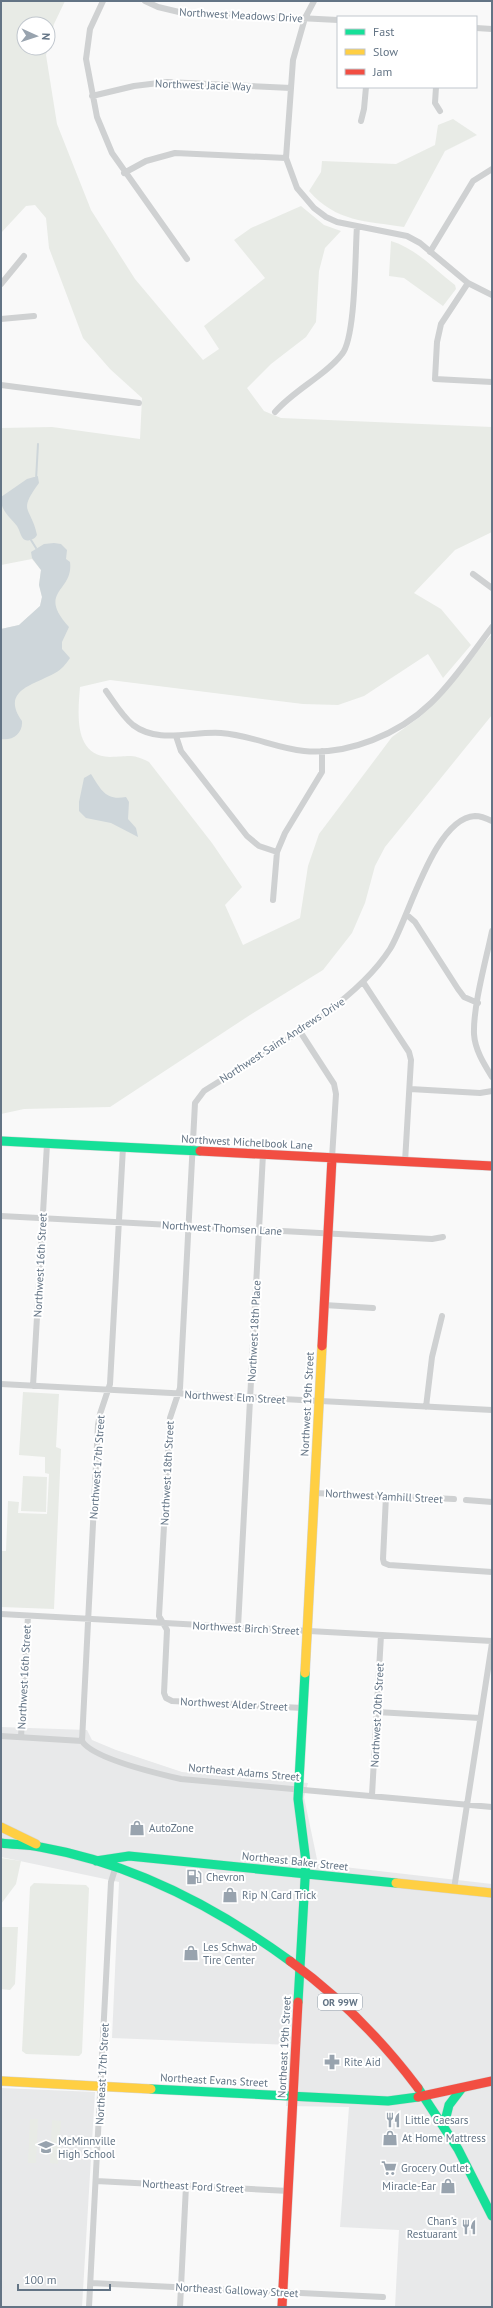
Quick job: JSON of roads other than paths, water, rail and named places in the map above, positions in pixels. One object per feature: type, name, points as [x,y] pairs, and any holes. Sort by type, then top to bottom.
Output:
[{"type":"main road","name":"Northwest Michelbook Lane","points":[[1,1141],[492,1166]]},
{"type":"main road","name":"Northwest 19th Street","points":[[299,1789],[332,1158]]},
{"type":"main road","name":"Northeast 19th Street","points":[[282,2307],[306,1850],[298,1806],[299,1789]]},
{"type":"main road","name":"OR 99W","points":[[1,1827],[42,1846],[116,1866],[153,1882],[210,1909],[243,1928],[300,1967],[361,2022],[425,2096],[454,2139],[492,2216]]},
{"type":"main road","name":"OR 99W","points":[[1,1843],[42,1846]]},
{"type":"main road","name":"Northeast Baker Street","points":[[96,1861],[129,1856],[492,1893]]},
{"type":"main road","name":"Northeast Evans Street","points":[[1,2081],[388,2101],[425,2096],[492,2081]]},
{"type":"main road","points":[[444,2125],[449,2105],[455,2094],[462,2088]]},
{"type":"street","points":[[103,1],[90,29],[87,42],[86,59],[92,96],[104,137],[124,173],[187,259]]},
{"type":"street","name":"Northwest Meadows Drive","points":[[145,1],[158,7],[179,12],[337,20]]},
{"type":"street","points":[[314,1],[305,18],[296,46],[291,88],[286,158],[297,188],[314,208],[337,222],[407,236],[430,252],[468,283],[492,295]]},
{"type":"street","points":[[477,28],[492,29]]},
{"type":"street","name":"Northwest Jacie Way","points":[[92,96],[134,86],[167,82],[291,88]]},
{"type":"street","points":[[360,121],[364,109],[366,88]]},
{"type":"street","points":[[436,88],[435,103],[440,111]]},
{"type":"street","points":[[124,173],[146,161],[175,153],[286,158]]},
{"type":"street","points":[[430,252],[473,181],[492,169]]},
{"type":"street","points":[[275,412],[287,398],[336,360],[348,344],[356,226]]},
{"type":"street","points":[[1,284],[24,256]]},
{"type":"street","points":[[468,283],[441,324],[437,342],[435,379],[492,382]]},
{"type":"street","points":[[1,320],[34,316]]},
{"type":"street","points":[[1,385],[139,403]]},
{"type":"street","points":[[473,574],[492,588]]},
{"type":"street","points":[[106,691],[132,724],[145,732],[176,736],[194,733],[235,734],[289,749],[322,751],[343,748],[384,735],[423,710],[441,691],[492,627]]},
{"type":"street","points":[[176,736],[181,751],[248,836],[259,846],[277,852]]},
{"type":"street","points":[[273,900],[277,852],[285,833],[322,772],[322,751]]},
{"type":"street","name":"Northwest Saint Andrews Drive","points":[[193,1151],[195,1108],[200,1095],[347,997],[363,982],[389,950],[407,916],[426,867],[447,831],[456,823],[470,817],[482,817],[492,821]]},
{"type":"street","points":[[407,916],[415,922],[464,997],[478,1003]]},
{"type":"street","points":[[492,930],[478,1003],[474,1035],[478,1051],[492,1077]]},
{"type":"street","points":[[363,982],[409,1052],[411,1060],[405,1162]]},
{"type":"street","name":"Northwest 19th Street","points":[[299,1030],[334,1084],[336,1094],[332,1158]]},
{"type":"street","points":[[410,1089],[480,1093],[492,1091]]},
{"type":"street","name":"Northwest 16th Street","points":[[33,1386],[47,1144]]},
{"type":"street","name":"Northwest 17th Street","points":[[82,1741],[98,1425],[100,1414],[109,1390],[123,1147]]},
{"type":"street","name":"Northwest 18th Street","points":[[166,1698],[164,1693],[167,1630],[159,1616],[170,1418],[179,1394],[193,1151]]},
{"type":"street","name":"Northwest 18th Place","points":[[238,1627],[263,1154]]},
{"type":"street","name":"Northwest Thomsen Lane","points":[[1,1216],[432,1239],[443,1237]]},
{"type":"street","points":[[324,1305],[373,1308]]},
{"type":"street","points":[[426,1407],[432,1357],[442,1316]]},
{"type":"street","name":"Northwest Elm Street","points":[[1,1384],[492,1410]]},
{"type":"street","name":"Northwest Yamhill Street","points":[[314,1493],[454,1499]]},
{"type":"street","points":[[386,1496],[384,1563],[389,1565],[492,1572]]},
{"type":"street","points":[[466,1500],[492,1502]]},
{"type":"street","name":"Northwest Birch Street","points":[[1,1614],[492,1642]]},
{"type":"street","name":"Northwest 16th Street","points":[[20,1737],[28,1616]]},
{"type":"street","name":"Northwest 20th Street","points":[[372,1795],[381,1635]]},
{"type":"street","points":[[454,1889],[492,1642]]},
{"type":"street","name":"Northwest Alder Street","points":[[166,1698],[172,1701],[303,1708]]},
{"type":"street","points":[[377,1712],[480,1718]]},
{"type":"street","points":[[1,1736],[82,1741]]},
{"type":"street","name":"Northeast Adams Street","points":[[82,1741],[88,1748],[133,1767],[155,1773],[203,1782],[372,1795],[492,1807]]},
{"type":"street","name":"Northeast 17th Street","points":[[89,2307],[111,1882],[116,1866]]},
{"type":"street","name":"Northeast Ford Street","points":[[96,2181],[289,2191]]},
{"type":"street","points":[[180,2307],[186,2186]]},
{"type":"street","name":"Northeast Galloway Street","points":[[91,2283],[181,2286],[383,2297]]},
{"type":"waterway","points":[[37,477],[36,480],[38,444]]},
{"type":"waterway","points":[[31,540],[36,548]]},
{"type":"place","name":"AutoZone","points":[[137,1828]]},
{"type":"place","name":"Chevron","points":[[194,1877]]},
{"type":"place","name":"Rip N Card Trick","points":[[230,1895]]},
{"type":"place","name":"Les Schwab Tire Center","points":[[191,1953]]},
{"type":"place","name":"Rite Aid","points":[[332,2062]]},
{"type":"place","name":"Little Caesars","points":[[393,2120]]},
{"type":"place","name":"At Home Mattress","points":[[390,2138]]},
{"type":"place","name":"McMinnville High School","points":[[46,2147]]},
{"type":"place","name":"Grocery Outlet","points":[[389,2168]]},
{"type":"place","name":"Miracle-Ear","points":[[448,2186]]},
{"type":"place","name":"Chan's Restuarant","points":[[469,2227]]}]
